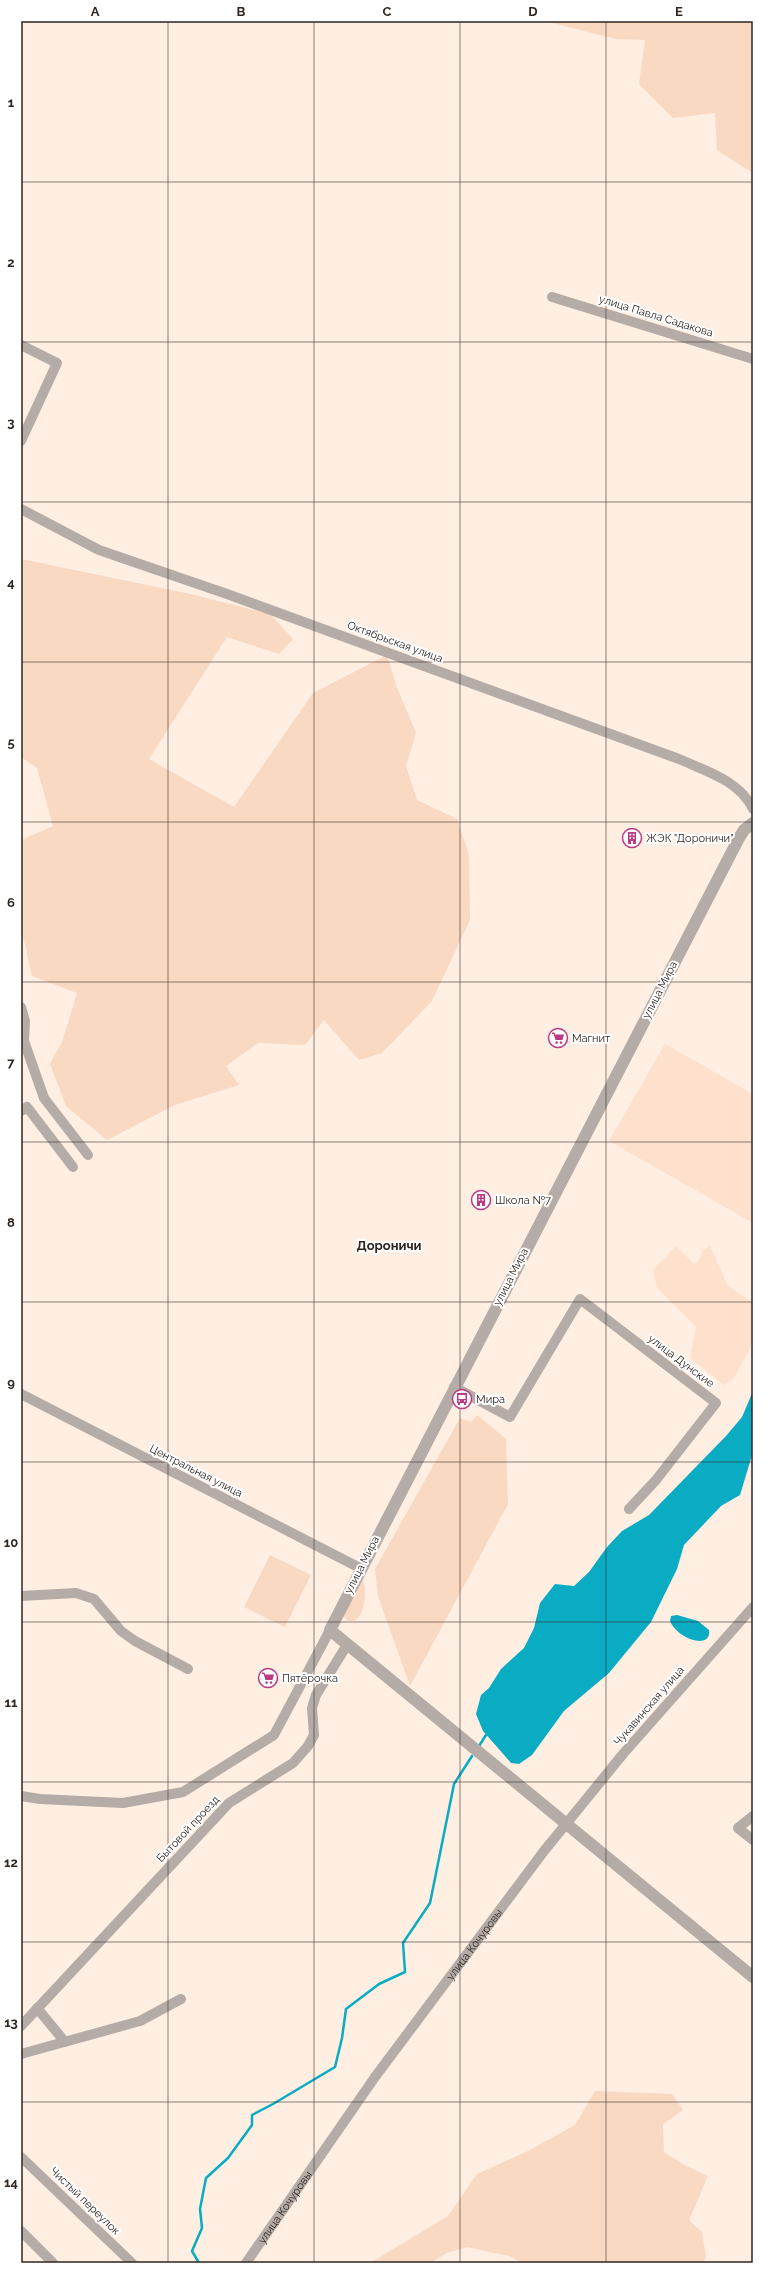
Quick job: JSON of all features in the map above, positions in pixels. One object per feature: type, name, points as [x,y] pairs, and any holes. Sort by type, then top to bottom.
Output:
[{"type":"street","name":"улица Павла Садакова","points":[[552,296],[753,359]]},
{"type":"street","points":[[21,345],[57,363],[22,435]]},
{"type":"street","name":"Октябрьская улица","points":[[21,509],[99,550],[569,717],[679,759],[725,780],[745,795],[753,809]]},
{"type":"street","name":"улица Мира","points":[[21,1796],[40,1799],[122,1803],[183,1792],[274,1735],[330,1630],[360,1568],[739,838],[744,830],[753,824]]},
{"type":"street","points":[[21,1007],[25,1021],[24,1041],[44,1098],[88,1155]]},
{"type":"street","points":[[21,1110],[26,1107],[73,1167]]},
{"type":"street","name":"улица Дунские","points":[[454,1387],[510,1417],[580,1299],[716,1403],[656,1480],[629,1509]]},
{"type":"street","name":"Центральная улица","points":[[21,1394],[360,1568]]},
{"type":"street","points":[[21,1596],[76,1593],[94,1599],[121,1631],[135,1641],[188,1669]]},
{"type":"street","name":"Чукавинская улица","points":[[566,1824],[623,1754],[753,1607]]},
{"type":"street","points":[[330,1630],[753,1977]]},
{"type":"street","name":"Бытовой проезд","points":[[21,2026],[229,1803],[293,1763],[308,1746],[314,1735],[312,1708],[316,1695],[347,1645]]},
{"type":"street","points":[[753,1816],[738,1828],[753,1840]]},
{"type":"street","name":"улица Кочуровы","points":[[246,2263],[380,2071],[544,1850],[566,1824]]},
{"type":"street","points":[[21,2054],[143,2019],[181,1999]]},
{"type":"street","points":[[37,2008],[65,2042]]},
{"type":"street","name":"Чистый переулок","points":[[21,2157],[132,2263]]},
{"type":"street","points":[[21,2231],[53,2263]]},
{"type":"shaded area","points":[[545,21],[753,21],[753,173],[717,150],[715,113],[673,118],[639,84],[645,40],[615,39]]},
{"type":"shaded area","points":[[21,559],[186,593],[270,614],[293,639],[279,654],[227,637],[149,759],[234,807],[313,693],[387,655],[396,685],[416,733],[406,766],[417,800],[457,819],[469,855],[470,920],[432,1001],[382,1053],[359,1060],[324,1020],[305,1045],[258,1043],[226,1066],[239,1085],[175,1105],[107,1140],[66,1106],[50,1064],[62,1042],[77,993],[32,976],[21,927],[21,840],[53,826],[37,768],[21,757]]},
{"type":"shaded area","points":[[665,1044],[753,1094],[753,1223],[609,1141]]},
{"type":"shaded area","points":[[676,1246],[694,1264],[700,1259],[702,1251],[710,1246],[728,1286],[753,1303],[753,1343],[734,1378],[724,1385],[690,1358],[696,1327],[657,1288],[653,1270]]},
{"type":"shaded area","points":[[477,1415],[506,1439],[508,1504],[410,1686],[378,1596],[375,1569],[460,1418],[471,1422]]},
{"type":"shaded area","points":[[270,1555],[311,1575],[285,1627],[244,1607]]},
{"type":"shaded area","points":[[362,1579],[365,1589],[363,1607],[355,1621],[348,1621],[343,1616]]},
{"type":"shaded area","points":[[595,2091],[672,2094],[683,2110],[663,2124],[664,2152],[686,2166],[708,2176],[689,2220],[702,2232],[706,2257],[703,2263],[523,2263],[509,2256],[467,2247],[447,2253],[430,2263],[370,2263],[448,2216],[477,2174],[526,2152],[575,2125]]},
{"type":"water","points":[[753,1391],[753,1452],[740,1495],[721,1506],[684,1545],[677,1569],[651,1622],[609,1673],[564,1711],[532,1755],[519,1764],[511,1763],[483,1731],[476,1714],[481,1695],[489,1688],[501,1669],[524,1648],[534,1628],[540,1603],[555,1584],[574,1586],[589,1572],[607,1547],[622,1531],[649,1515],[726,1436],[742,1417]]},
{"type":"water","points":[[677,1615],[698,1621],[709,1630],[709,1636],[705,1640],[700,1641],[694,1640],[680,1633],[674,1628],[670,1621],[671,1616]]},
{"type":"waterway","points":[[479,1746],[486,1735]]},
{"type":"waterway","points":[[199,2263],[192,2251],[202,2228],[200,2209],[206,2178],[228,2158],[252,2125],[252,2115],[335,2067],[342,2038],[346,2009],[379,1984],[405,1972],[403,1943],[430,1903],[454,1784],[472,1756]]},
{"type":"place","name":"ЖЭК \"Дороничи\"","points":[[632,838]]},
{"type":"place","name":"Магнит","points":[[558,1038]]},
{"type":"place","name":"Школа №7","points":[[481,1200]]},
{"type":"place","name":"Мира","points":[[462,1399]]},
{"type":"place","name":"Пятёрочка","points":[[268,1678]]},
{"type":"district","name":"Дороничи","points":[[389,1245]]}]
